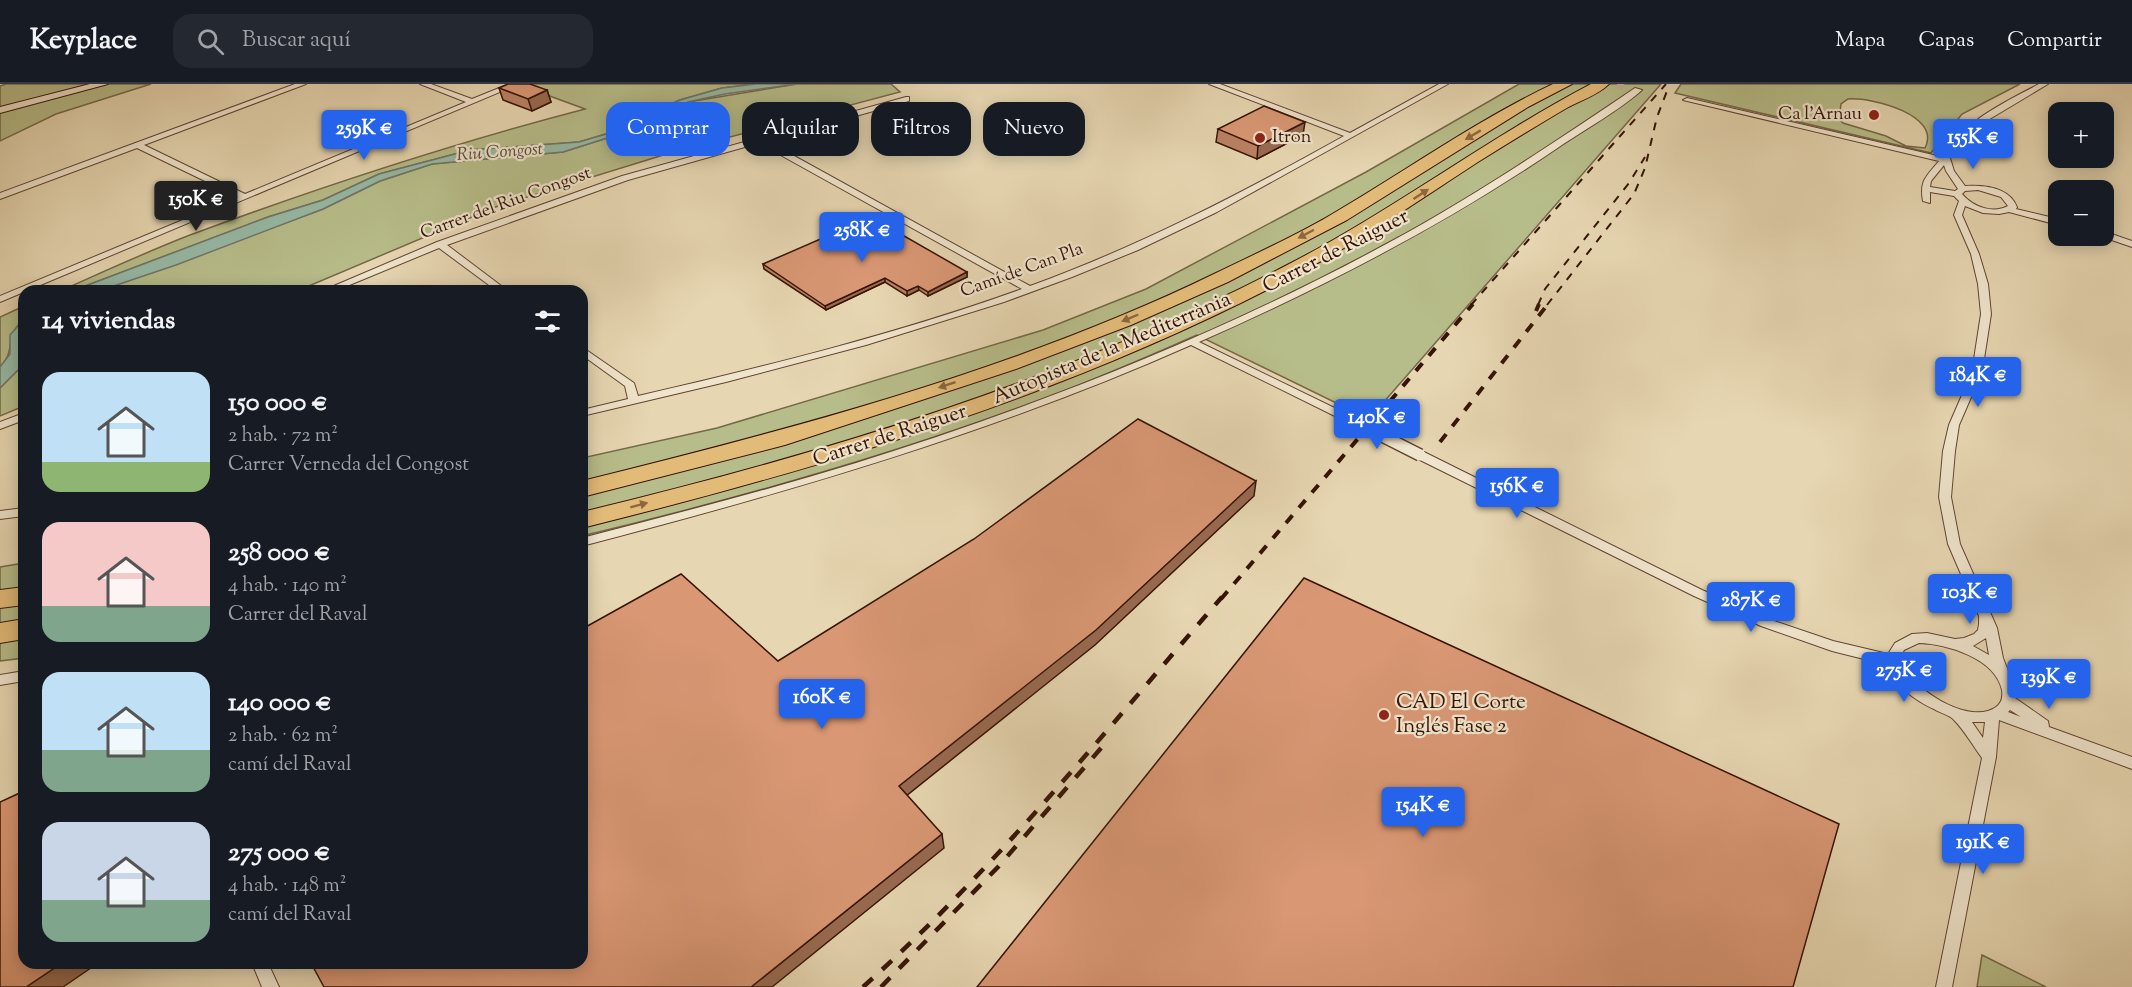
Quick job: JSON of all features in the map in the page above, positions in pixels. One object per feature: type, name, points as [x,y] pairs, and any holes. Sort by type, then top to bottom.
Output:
[{"type":"highway","name":"Autopista de la Mediterrània","points":[[588,487],[777,440],[1009,365],[1124,321],[1221,279],[1341,216],[1523,105],[1565,84]]},
{"type":"highway","name":"Autopista de la Mediterrània","points":[[588,518],[774,469],[872,440],[1040,382],[1153,336],[1242,295],[1330,249],[1599,86]]},
{"type":"highway","points":[[0,599],[18,597]]},
{"type":"highway","points":[[0,633],[18,630]]},
{"type":"street","points":[[0,110],[103,84]]},
{"type":"street","points":[[0,196],[302,84]]},
{"type":"street","points":[[424,84],[473,102]]},
{"type":"street","points":[[34,285],[515,84]]},
{"type":"street","points":[[1213,84],[1350,136]]},
{"type":"street","name":"Camí de Can Pla","points":[[588,412],[810,358],[1029,289],[1162,235],[1444,84]]},
{"type":"street","points":[[1927,201],[1925,189],[1946,161],[1955,144],[1972,128],[2044,84]]},
{"type":"street","name":"Carrer de Raiguer","points":[[588,541],[666,522],[872,463],[1086,388],[1192,342],[1288,299],[1402,241],[1593,122],[1638,90],[1624,86]]},
{"type":"street","name":"Carrer del Riu Congost","points":[[859,112],[906,99]]},
{"type":"street","points":[[1687,100],[1946,161],[1967,182],[2004,196],[2012,206],[2048,219]]},
{"type":"street","points":[[137,145],[245,197]]},
{"type":"street","name":"Carrer del Riu Congost","points":[[341,285],[440,244],[625,178],[742,145]]},
{"type":"street","points":[[789,156],[1029,289]]},
{"type":"street","points":[[1946,161],[1961,194],[1978,208],[1997,211]]},
{"type":"street","points":[[1925,189],[1961,194],[1987,190]]},
{"type":"street","points":[[1961,194],[1958,215],[1975,254],[1983,284],[1986,314],[1977,372],[1954,425],[1948,451],[1945,497],[1954,544],[1983,605],[1991,628],[1996,658],[2010,690],[2010,702],[2004,711],[1994,715],[1976,717],[1958,714],[1939,707],[1907,685],[1893,661],[1895,650],[1904,642],[1917,638],[1970,643],[1982,636],[1987,625],[1983,605]]},
{"type":"street","points":[[1960,221],[1971,212],[1997,211],[2012,206]]},
{"type":"street","points":[[2114,238],[2132,244]]},
{"type":"street","points":[[440,244],[495,285]]},
{"type":"street","points":[[0,299],[18,292]]},
{"type":"street","points":[[1192,342],[1727,606],[1832,646],[1893,661]]},
{"type":"street","points":[[588,354],[630,385],[634,400]]},
{"type":"street","points":[[0,426],[18,418]]},
{"type":"street","points":[[0,515],[18,513]]},
{"type":"street","points":[[1954,643],[1990,663],[2002,676]]},
{"type":"street","points":[[0,680],[18,677]]},
{"type":"street","points":[[2010,702],[2034,720],[2073,741]]},
{"type":"street","points":[[1958,714],[1989,757]]},
{"type":"street","points":[[1994,715],[2132,763]]},
{"type":"street","points":[[1944,987],[1989,757],[1994,715]]},
{"type":"street","points":[[263,969],[272,987]]},
{"type":"shaded area","points":[[6,84],[151,84],[56,114],[0,141],[0,86]]},
{"type":"shaded area","points":[[517,84],[756,84],[722,88],[676,102],[606,102],[606,134],[579,142],[470,150],[379,174],[323,200],[268,217],[88,285],[73,285],[239,217],[386,167],[585,109]]},
{"type":"shaded area","points":[[797,84],[891,84],[900,92],[859,103],[742,102],[742,134],[730,137],[730,102],[688,102]]},
{"type":"shaded area","points":[[1519,84],[1661,84],[1369,419],[1197,335],[1004,413],[885,453],[765,489],[588,534],[588,457],[717,428],[1043,330],[1146,289],[1366,172]]},
{"type":"shaded area","points":[[1681,84],[2020,84],[1962,114],[1931,153],[1675,93]],"holes":[[[1848,99],[1887,105],[1914,117],[1924,126],[1928,136],[1925,148],[1906,146],[1886,136],[1843,123],[1839,119],[1841,104]]]},
{"type":"shaded area","points":[[606,138],[606,156],[660,156],[498,206],[311,285],[115,285],[323,209],[380,181],[432,164],[563,152]]},
{"type":"shaded area","points":[[18,309],[18,326],[14,332],[8,355],[0,367],[0,317]]},
{"type":"shaded area","points":[[18,370],[18,408],[0,416],[0,388]]},
{"type":"shaded area","points":[[18,564],[18,659],[0,661],[0,567]]},
{"type":"shaded area","points":[[1982,955],[2046,987],[1977,987]]},
{"type":"water","points":[[756,84],[797,84],[725,94],[688,102],[676,102],[722,88]]},
{"type":"water","name":"Riu Congost","points":[[606,134],[606,138],[563,152],[432,164],[380,181],[323,209],[176,265],[117,285],[88,285],[268,217],[323,200],[379,174],[470,150],[579,142]]},
{"type":"water","points":[[18,326],[18,370],[0,388],[0,367],[10,354],[10,335]]},
{"type":"building","points":[[508,84],[530,84],[547,90],[528,99],[499,88]]},
{"type":"building","points":[[1264,106],[1305,122],[1258,146],[1218,129]]},
{"type":"building","points":[[871,217],[967,272],[928,292],[918,286],[907,291],[885,278],[825,306],[763,264]]},
{"type":"building","points":[[1138,419],[1256,481],[1096,630],[899,786],[942,834],[751,987],[324,987],[314,969],[588,969],[588,626],[681,574],[778,661],[974,539]]},
{"type":"building","name":"CAD El Corte Inglés Fase 2","points":[[1304,578],[1839,824],[1793,987],[977,987]]},
{"type":"building","points":[[18,794],[18,969],[53,969],[26,987],[0,987],[0,802]]},
{"type":"tunnel","points":[[1617,84],[1624,86]]},
{"type":"railway","points":[[1471,305],[1666,84]]},
{"type":"railway","points":[[1547,305],[1634,194],[1645,168],[1657,117],[1667,91]]},
{"type":"railway","points":[[1538,305],[1545,289],[1629,183],[1645,157]]},
{"type":"railway","points":[[1221,599],[1473,304]]},
{"type":"railway","points":[[1536,311],[1539,304]]},
{"type":"railway","points":[[1440,442],[1548,304]]},
{"type":"railway","points":[[863,987],[912,942],[1004,847],[1222,597]]},
{"type":"railway","points":[[881,987],[998,867],[1102,747]]},
{"type":"place","name":"Ca l'Arnau","points":[[1874,115]]},
{"type":"place","name":"Itron","points":[[1260,138]]},
{"type":"place","name":"CAD El Corte Inglés Fase 2","points":[[1384,715]]}]
